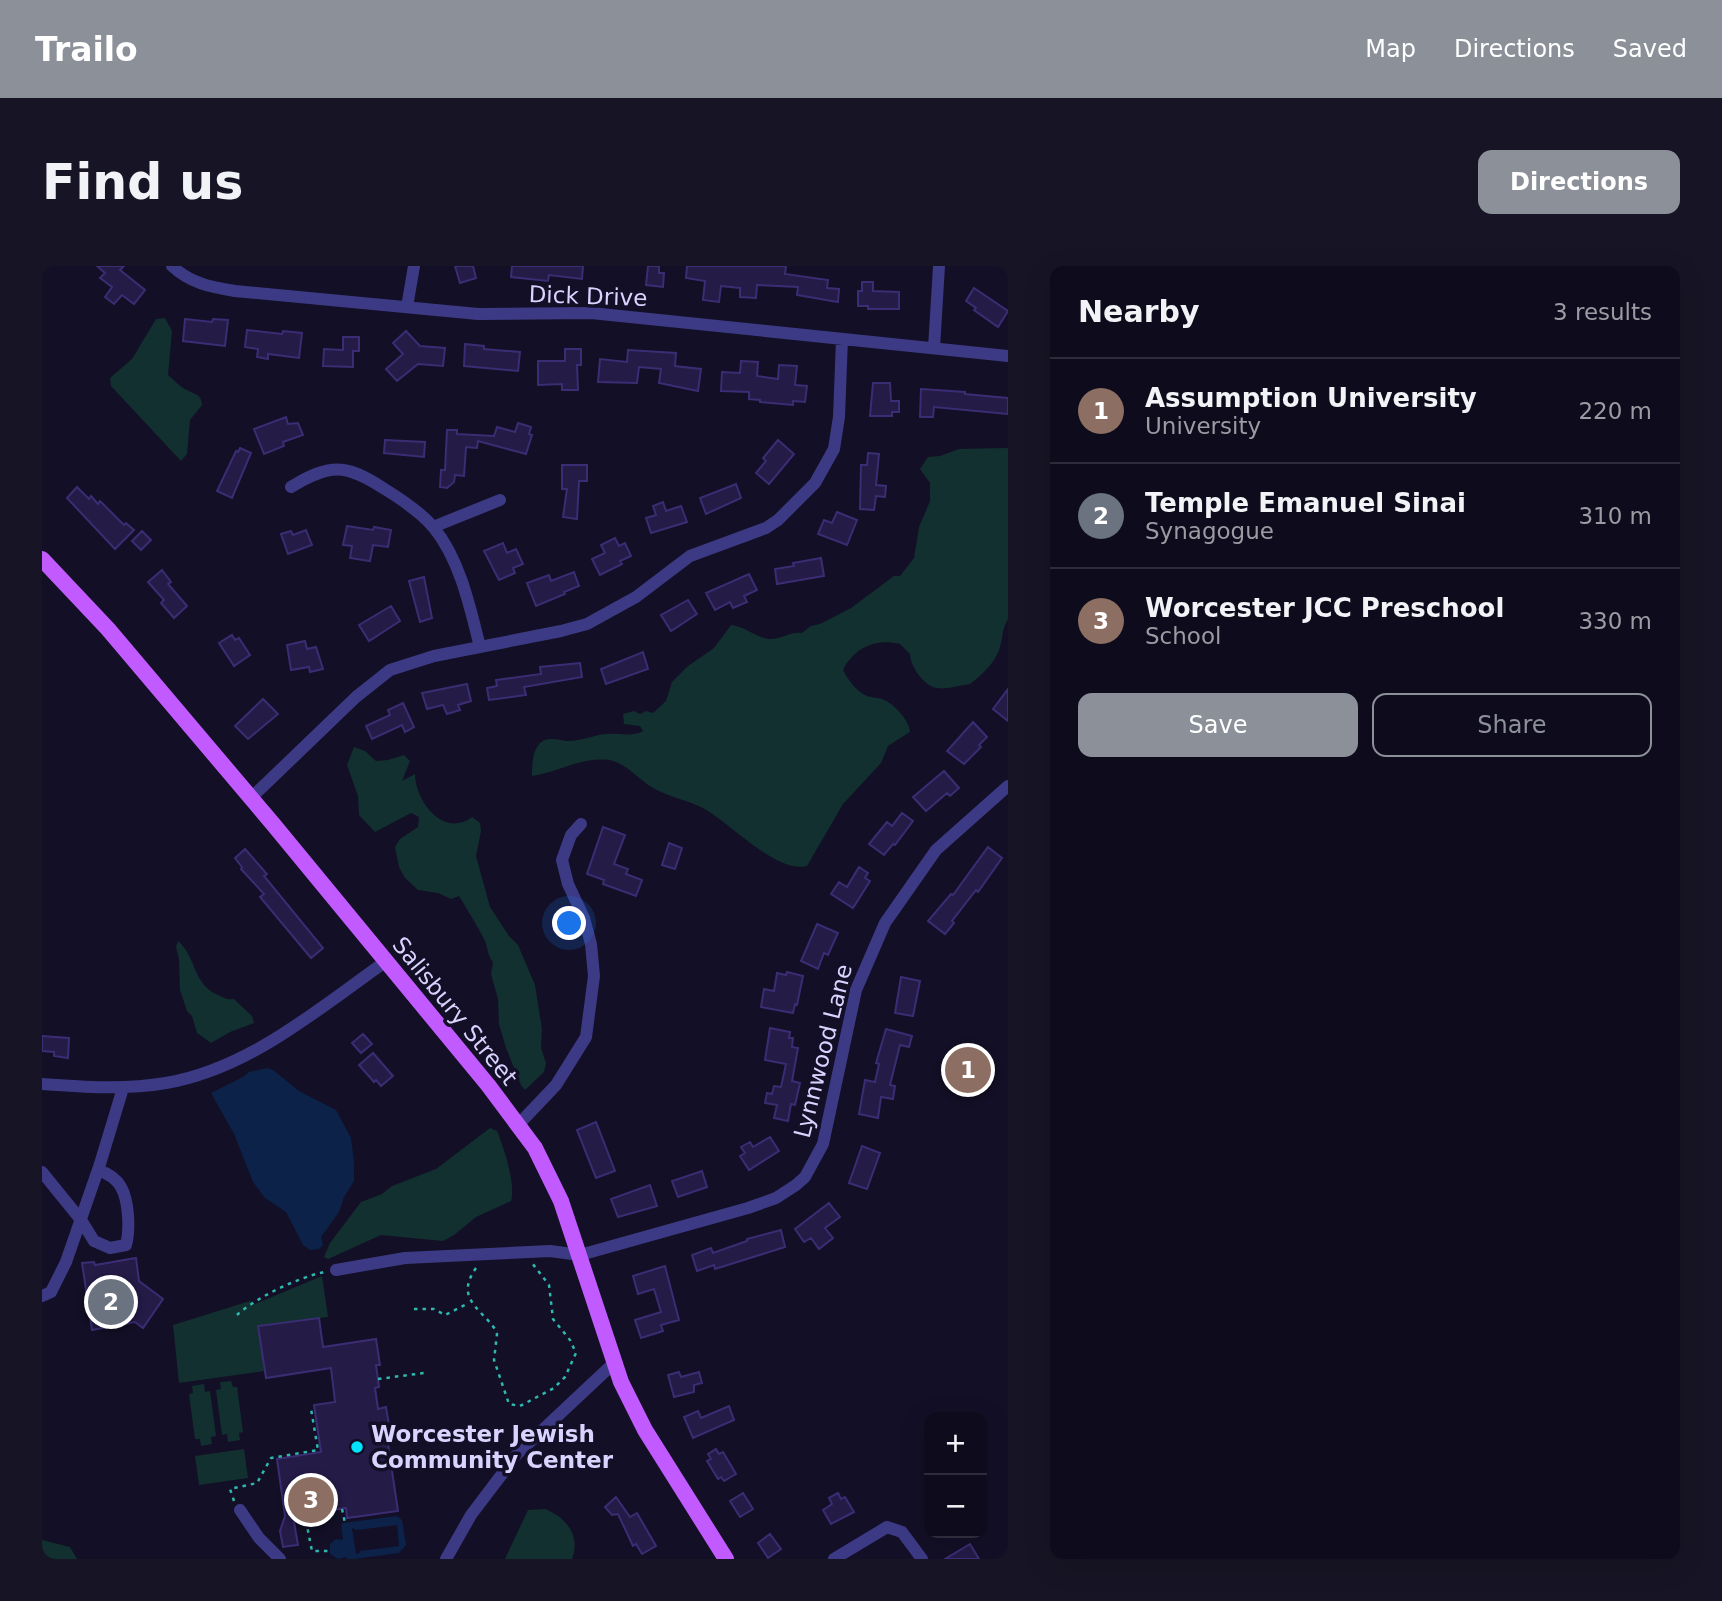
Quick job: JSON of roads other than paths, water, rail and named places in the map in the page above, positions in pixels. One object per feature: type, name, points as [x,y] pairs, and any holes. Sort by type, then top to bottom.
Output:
[{"type":"main road","name":"Salisbury Street","points":[[42,559],[108,629],[251,798],[488,1085],[535,1149],[561,1201],[614,1363],[645,1430],[726,1559]]},
{"type":"street","name":"Dick Drive","points":[[172,266],[185,277],[212,287],[501,315],[592,313],[1008,356]]},
{"type":"street","points":[[407,307],[414,266]]},
{"type":"street","points":[[934,348],[939,266]]},
{"type":"street","points":[[251,798],[381,676],[412,662],[561,631],[600,619],[636,597],[690,556],[766,528],[778,520],[815,483],[834,449],[839,416],[842,339]]},
{"type":"street","points":[[291,487],[314,472],[336,469],[348,471],[361,475],[394,495],[433,527],[452,558],[462,582],[480,647]]},
{"type":"street","points":[[433,527],[500,500]]},
{"type":"street","name":"Lynnwood Lane","points":[[580,1255],[748,1208],[786,1192],[805,1177],[815,1161],[826,1133],[856,990],[885,923],[936,850],[1008,786]]},
{"type":"street","points":[[518,1125],[556,1085],[586,1037],[594,976],[592,944],[584,918],[568,884],[562,860],[571,835],[581,824]]},
{"type":"street","points":[[42,1084],[123,1088],[168,1083],[229,1063],[276,1038],[385,962]]},
{"type":"street","points":[[42,1296],[51,1292],[66,1262],[123,1088]]},
{"type":"street","points":[[42,1172],[81,1220],[94,1241],[110,1248],[126,1245],[130,1229],[121,1188],[109,1175],[98,1170]]},
{"type":"street","points":[[336,1270],[405,1258],[550,1251],[580,1255]]},
{"type":"street","points":[[446,1559],[471,1515],[518,1453],[614,1363]]},
{"type":"street","points":[[240,1510],[259,1538],[280,1559]]},
{"type":"street","points":[[834,1559],[879,1531],[892,1528],[902,1532],[922,1559]]},
{"type":"water","points":[[267,1068],[299,1091],[336,1110],[351,1138],[354,1181],[339,1212],[321,1237],[323,1245],[319,1249],[310,1250],[303,1245],[286,1212],[265,1198],[253,1182],[234,1134],[211,1093],[249,1072]]},
{"type":"water","points":[[397,1516],[402,1520],[406,1545],[399,1553],[338,1559],[330,1554],[330,1544],[336,1539],[342,1540],[343,1523]],"holes":[[[397,1525],[399,1546],[360,1551],[356,1554],[352,1528],[357,1530]]]},
{"type":"place","name":"Assumption University","points":[[968,1070]]},
{"type":"place","name":"Temple Emanuel Sinai","points":[[111,1302]]},
{"type":"place","name":"Worcester Jewish Community Center","points":[[357,1447]]},
{"type":"place","name":"Worcester JCC Preschool","points":[[311,1500]]}]
